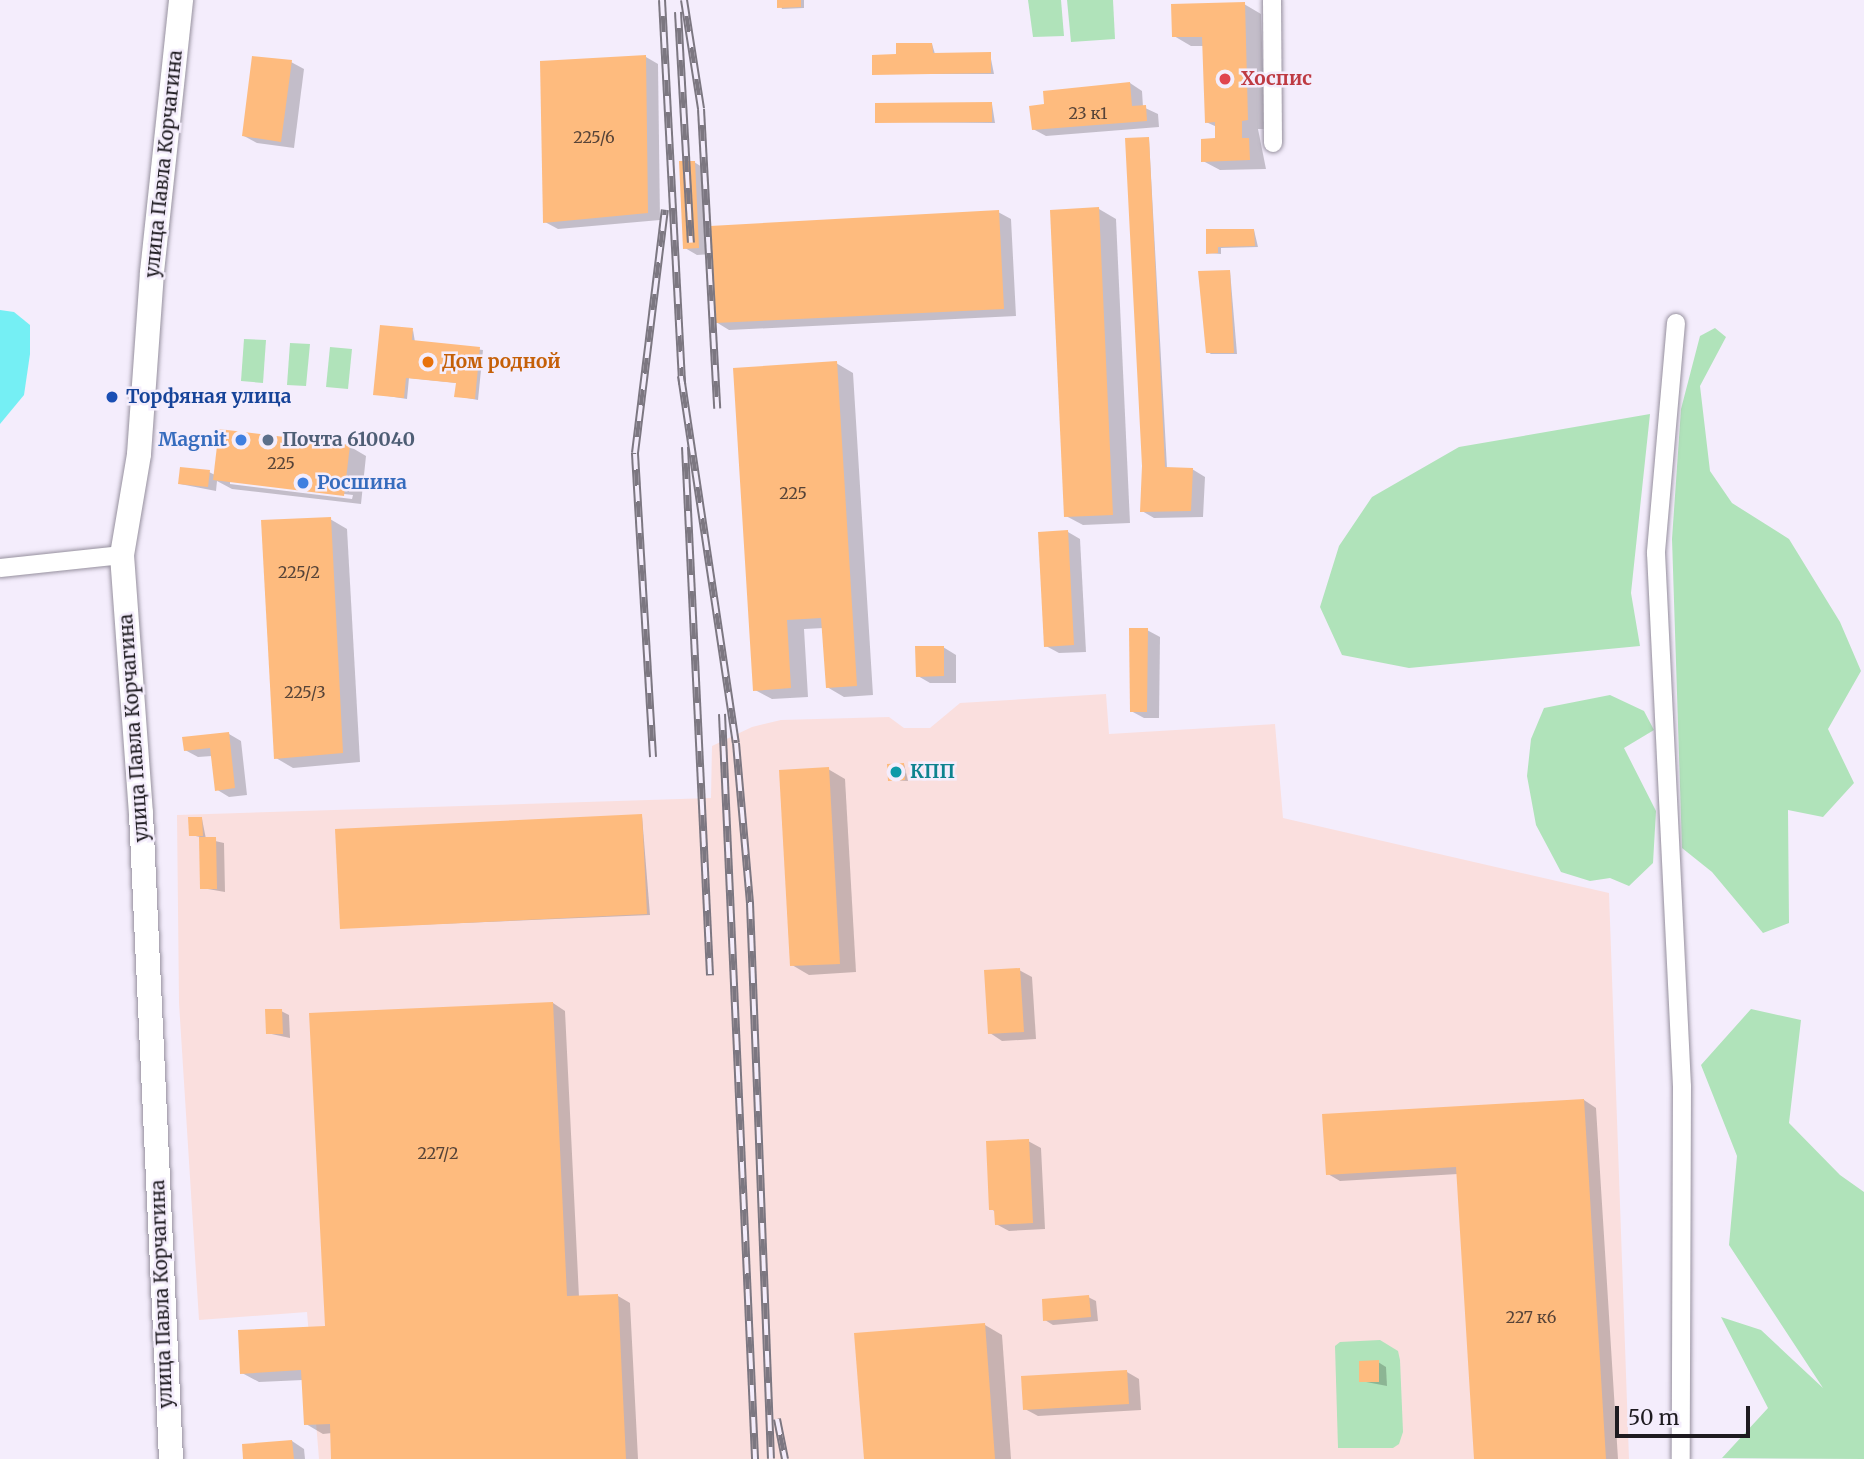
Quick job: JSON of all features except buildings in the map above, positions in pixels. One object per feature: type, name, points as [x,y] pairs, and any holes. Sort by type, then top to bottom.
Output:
[{"type":"main road","name":"улица Павла Корчагина","points":[[171,1459],[141,814],[122,555],[139,452],[152,272],[181,0]]},
{"type":"street","points":[[1272,0],[1273,143]]},
{"type":"street","points":[[1676,323],[1656,553],[1682,1087],[1681,1459]]},
{"type":"street","points":[[0,568],[122,555]]},
{"type":"shaded area","points":[[1106,694],[1109,734],[1275,724],[1283,818],[1609,893],[1629,1459],[319,1459],[307,1312],[199,1320],[179,1003],[177,815],[711,798],[712,746],[752,727],[781,720],[889,717],[904,728],[930,728],[960,703]]},
{"type":"green space","points":[[1028,0],[1061,0],[1064,36],[1033,37]]},
{"type":"green space","points":[[1067,0],[1113,0],[1115,39],[1071,42]]},
{"type":"green space","points":[[1715,328],[1726,337],[1700,386],[1710,471],[1732,503],[1789,539],[1840,622],[1861,671],[1828,729],[1854,783],[1823,817],[1788,810],[1789,923],[1763,933],[1712,872],[1682,848],[1672,539],[1681,409],[1700,336]]},
{"type":"green space","points":[[244,339],[266,340],[263,383],[241,381]]},
{"type":"green space","points":[[290,343],[310,344],[306,386],[287,385]]},
{"type":"green space","points":[[330,347],[352,349],[348,389],[326,387]]},
{"type":"green space","points":[[1650,414],[1631,593],[1640,646],[1409,668],[1342,655],[1320,607],[1339,546],[1372,497],[1459,447]]},
{"type":"green space","points":[[1610,695],[1644,711],[1654,730],[1624,748],[1656,811],[1653,863],[1629,886],[1610,878],[1590,881],[1561,872],[1536,825],[1527,776],[1531,739],[1544,708]]},
{"type":"green space","points":[[1751,1009],[1801,1020],[1789,1123],[1840,1175],[1864,1192],[1864,1459],[1722,1458],[1768,1408],[1721,1317],[1761,1330],[1823,1388],[1729,1245],[1737,1156],[1701,1065]]},
{"type":"green space","points":[[1380,1340],[1398,1351],[1400,1360],[1403,1432],[1399,1444],[1393,1448],[1338,1448],[1335,1346],[1340,1342]]},
{"type":"water","points":[[0,310],[14,312],[30,325],[30,354],[24,395],[0,424]]},
{"type":"railway","points":[[662,0],[682,384]]},
{"type":"railway","points":[[684,0],[701,109],[717,409]]},
{"type":"railway","points":[[678,12],[691,243]]},
{"type":"railway","points":[[653,757],[635,453],[665,210]]},
{"type":"railway","points":[[681,376],[736,743],[750,903],[771,1459]]},
{"type":"railway","points":[[685,447],[710,975]]},
{"type":"railway","points":[[722,714],[755,1459]]},
{"type":"railway","points":[[777,1419],[785,1459]]},
{"type":"place","name":"Хоспис","points":[[1225,79]]},
{"type":"place","name":"Дом родной","points":[[428,362]]},
{"type":"place","name":"Торфяная улица","points":[[112,397]]},
{"type":"place","name":"Magnit","points":[[241,440]]},
{"type":"place","name":"Почта 610040","points":[[268,440]]},
{"type":"place","name":"Росшина","points":[[303,483]]},
{"type":"place","name":"КПП","points":[[896,772]]}]
